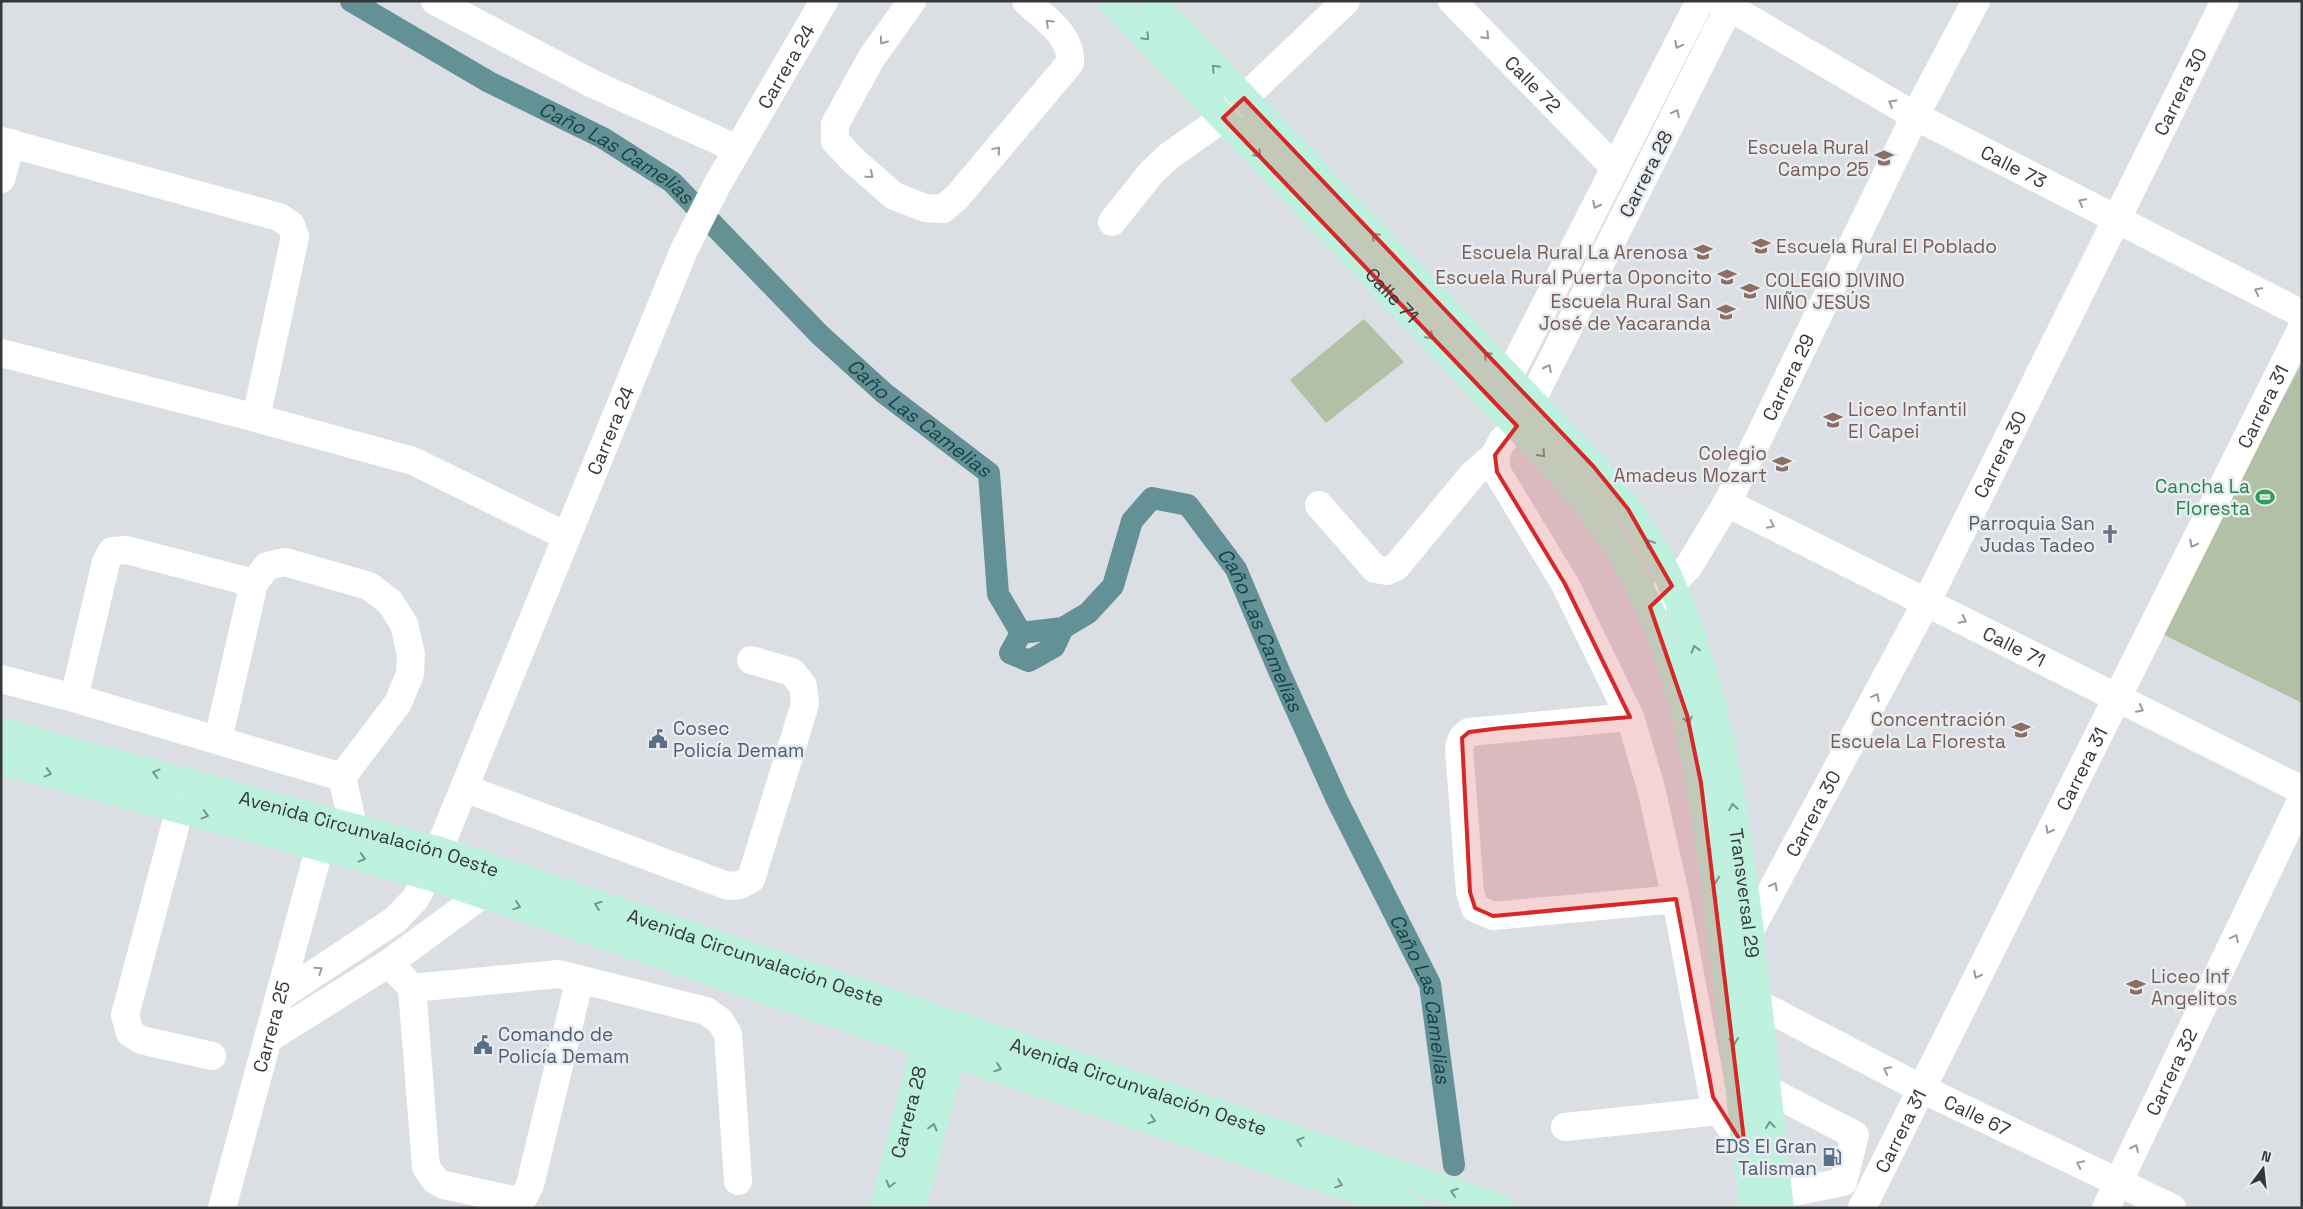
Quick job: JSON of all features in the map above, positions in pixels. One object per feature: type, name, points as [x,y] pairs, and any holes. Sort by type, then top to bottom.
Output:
[{"type":"main road","name":"Calle 71","points":[[1112,1],[1574,489],[1604,527],[1628,565],[1650,608]]},
{"type":"main road","name":"Calle 71","points":[[1152,1],[1594,467],[1628,509],[1652,546],[1672,586]]},
{"type":"main road","name":"Transversal 29","points":[[1672,586],[1692,640],[1713,708],[1728,779],[1751,929],[1779,1202]]},
{"type":"main road","name":"Transversal 29","points":[[1650,608],[1667,649],[1687,715],[1701,783],[1723,946],[1752,1203]]},
{"type":"main road","name":"Avenida Circunvalación Oeste","points":[[1,732],[440,851],[1500,1208]]},
{"type":"main road","name":"Avenida Circunvalación Oeste","points":[[1,761],[428,876],[1410,1208]]},
{"type":"main road","name":"Carrera 28","points":[[912,1208],[939,1048],[932,1018]]},
{"type":"main road","name":"Carrera 28","points":[[884,1208],[939,1048],[958,1026]]},
{"type":"street","points":[[435,1],[593,84],[737,149]]},
{"type":"street","name":"Carrera 24","points":[[279,997],[395,920],[414,899],[428,876],[440,851],[566,536],[684,250],[737,149],[824,1]]},
{"type":"street","points":[[912,1],[872,57],[834,124],[836,141],[854,161],[894,196],[925,208],[944,209],[957,197],[1070,64],[1069,45],[1063,36],[1026,1]]},
{"type":"street","points":[[1112,222],[1152,173],[1169,156],[1223,118],[1346,1]]},
{"type":"street","name":"Calle 72","points":[[1452,1],[1615,168]]},
{"type":"street","name":"Carrera 28","points":[[1495,404],[1700,1]]},
{"type":"street","name":"Carrera 29","points":[[1650,608],[1672,586],[1694,559],[1727,503],[1916,116],[1976,1]]},
{"type":"street","name":"Carrera 30","points":[[1751,929],[1927,601],[2225,1]]},
{"type":"street","name":"Carrera 28","points":[[1320,505],[1375,569],[1387,572],[1396,567],[1473,474],[1495,455],[1502,441],[1516,426],[1532,400],[1727,4]]},
{"type":"street","name":"Calle 73","points":[[1727,4],[1916,116],[2302,314]]},
{"type":"street","points":[[1,179],[6,142],[278,217],[291,224],[295,237],[256,418]]},
{"type":"street","name":"Carrera 31","points":[[1862,1208],[1920,1088],[2302,328]]},
{"type":"street","points":[[1,353],[256,418],[413,461],[566,536]]},
{"type":"street","points":[[1495,455],[1497,472],[1565,584],[1630,717],[1650,788],[1676,899],[1713,1097],[1719,1111],[1745,1148]]},
{"type":"street","name":"Calle 71","points":[[1727,503],[1927,601],[2302,790]]},
{"type":"street","points":[[74,698],[106,562],[112,551],[126,550],[254,583]]},
{"type":"street","points":[[218,740],[254,583],[267,566],[285,562],[369,586],[390,602],[404,624],[411,654],[410,674],[398,703],[342,777],[352,826]]},
{"type":"street","points":[[464,788],[728,886],[740,885],[751,879],[805,704],[803,686],[792,672],[751,660]]},
{"type":"street","points":[[1,679],[74,698],[342,777]]},
{"type":"street","points":[[1630,717],[1501,728],[1469,732],[1462,738],[1459,748],[1470,892],[1475,908],[1493,916],[1676,899]]},
{"type":"street","name":"Carrera 32","points":[[2106,1208],[2302,799]]},
{"type":"street","points":[[180,808],[125,1015],[130,1033],[141,1040],[212,1056]]},
{"type":"street","name":"Carrera 25","points":[[222,1208],[320,846]]},
{"type":"street","points":[[268,1039],[389,963],[483,894]]},
{"type":"street","points":[[389,963],[412,988],[426,1168],[435,1180],[444,1185],[518,1201],[525,1195],[530,1185],[577,991],[573,978]]},
{"type":"street","points":[[412,988],[559,974],[706,1011],[720,1021],[728,1034],[738,1181]]},
{"type":"street","name":"Calle 67","points":[[1759,1004],[1920,1088],[2172,1208]]},
{"type":"street","points":[[1752,1203],[1779,1202],[1843,1182],[1855,1135],[1766,1089]]},
{"type":"street","points":[[1565,1127],[1719,1111]]},
{"type":"highlighted area","points":[[1244,98],[1594,467],[1628,509],[1672,586],[1650,607],[1687,715],[1701,783],[1745,1148],[1713,1097],[1676,899],[1493,916],[1475,908],[1470,892],[1462,738],[1469,732],[1501,728],[1630,717],[1565,584],[1497,472],[1495,455],[1517,426],[1223,118]]},
{"type":"green space","points":[[1364,319],[1404,362],[1326,423],[1290,380]]},
{"type":"green space","name":"Cancha La Floresta","points":[[2302,363],[2302,703],[2156,631]]},
{"type":"waterway","name":"Caño Las Camelias","points":[[351,1],[489,82],[603,138],[672,182],[820,335],[884,393],[989,473],[998,594],[1021,633],[1063,628],[1088,613],[1113,586],[1132,521],[1152,498],[1188,505],[1236,569],[1337,800],[1430,984],[1454,1165]]},
{"type":"waterway","points":[[1021,633],[1010,653],[1029,661],[1054,647],[1063,628]]},
{"type":"place","name":"Escuela Rural Campo 25","points":[[1884,158]]},
{"type":"place","name":"Escuela Rural El Poblado","points":[[1761,246]]},
{"type":"place","name":"Escuela Rural La Arenosa","points":[[1703,252]]},
{"type":"place","name":"Escuela Rural Puerta Oponcito","points":[[1727,277]]},
{"type":"place","name":"COLEGIO DIVINO NIÑO JESÚS","points":[[1750,291]]},
{"type":"place","name":"Escuela Rural San José de Yacaranda","points":[[1726,312]]},
{"type":"place","name":"Liceo Infantil El Capei","points":[[1833,420]]},
{"type":"place","name":"Colegio Amadeus Mozart","points":[[1782,464]]},
{"type":"place","name":"Cancha La Floresta","points":[[2265,497]]},
{"type":"place","name":"Parroquia San Judas Tadeo","points":[[2110,534]]},
{"type":"place","name":"Concentración Escuela La Floresta","points":[[2021,730]]},
{"type":"place","name":"Cosec Policía Demam","points":[[658,739]]},
{"type":"place","name":"Liceo Inf Angelitos","points":[[2136,987]]},
{"type":"place","name":"Comando de Policía Demam","points":[[483,1045]]},
{"type":"place","name":"EDS El Gran Talisman","points":[[1832,1157]]}]
